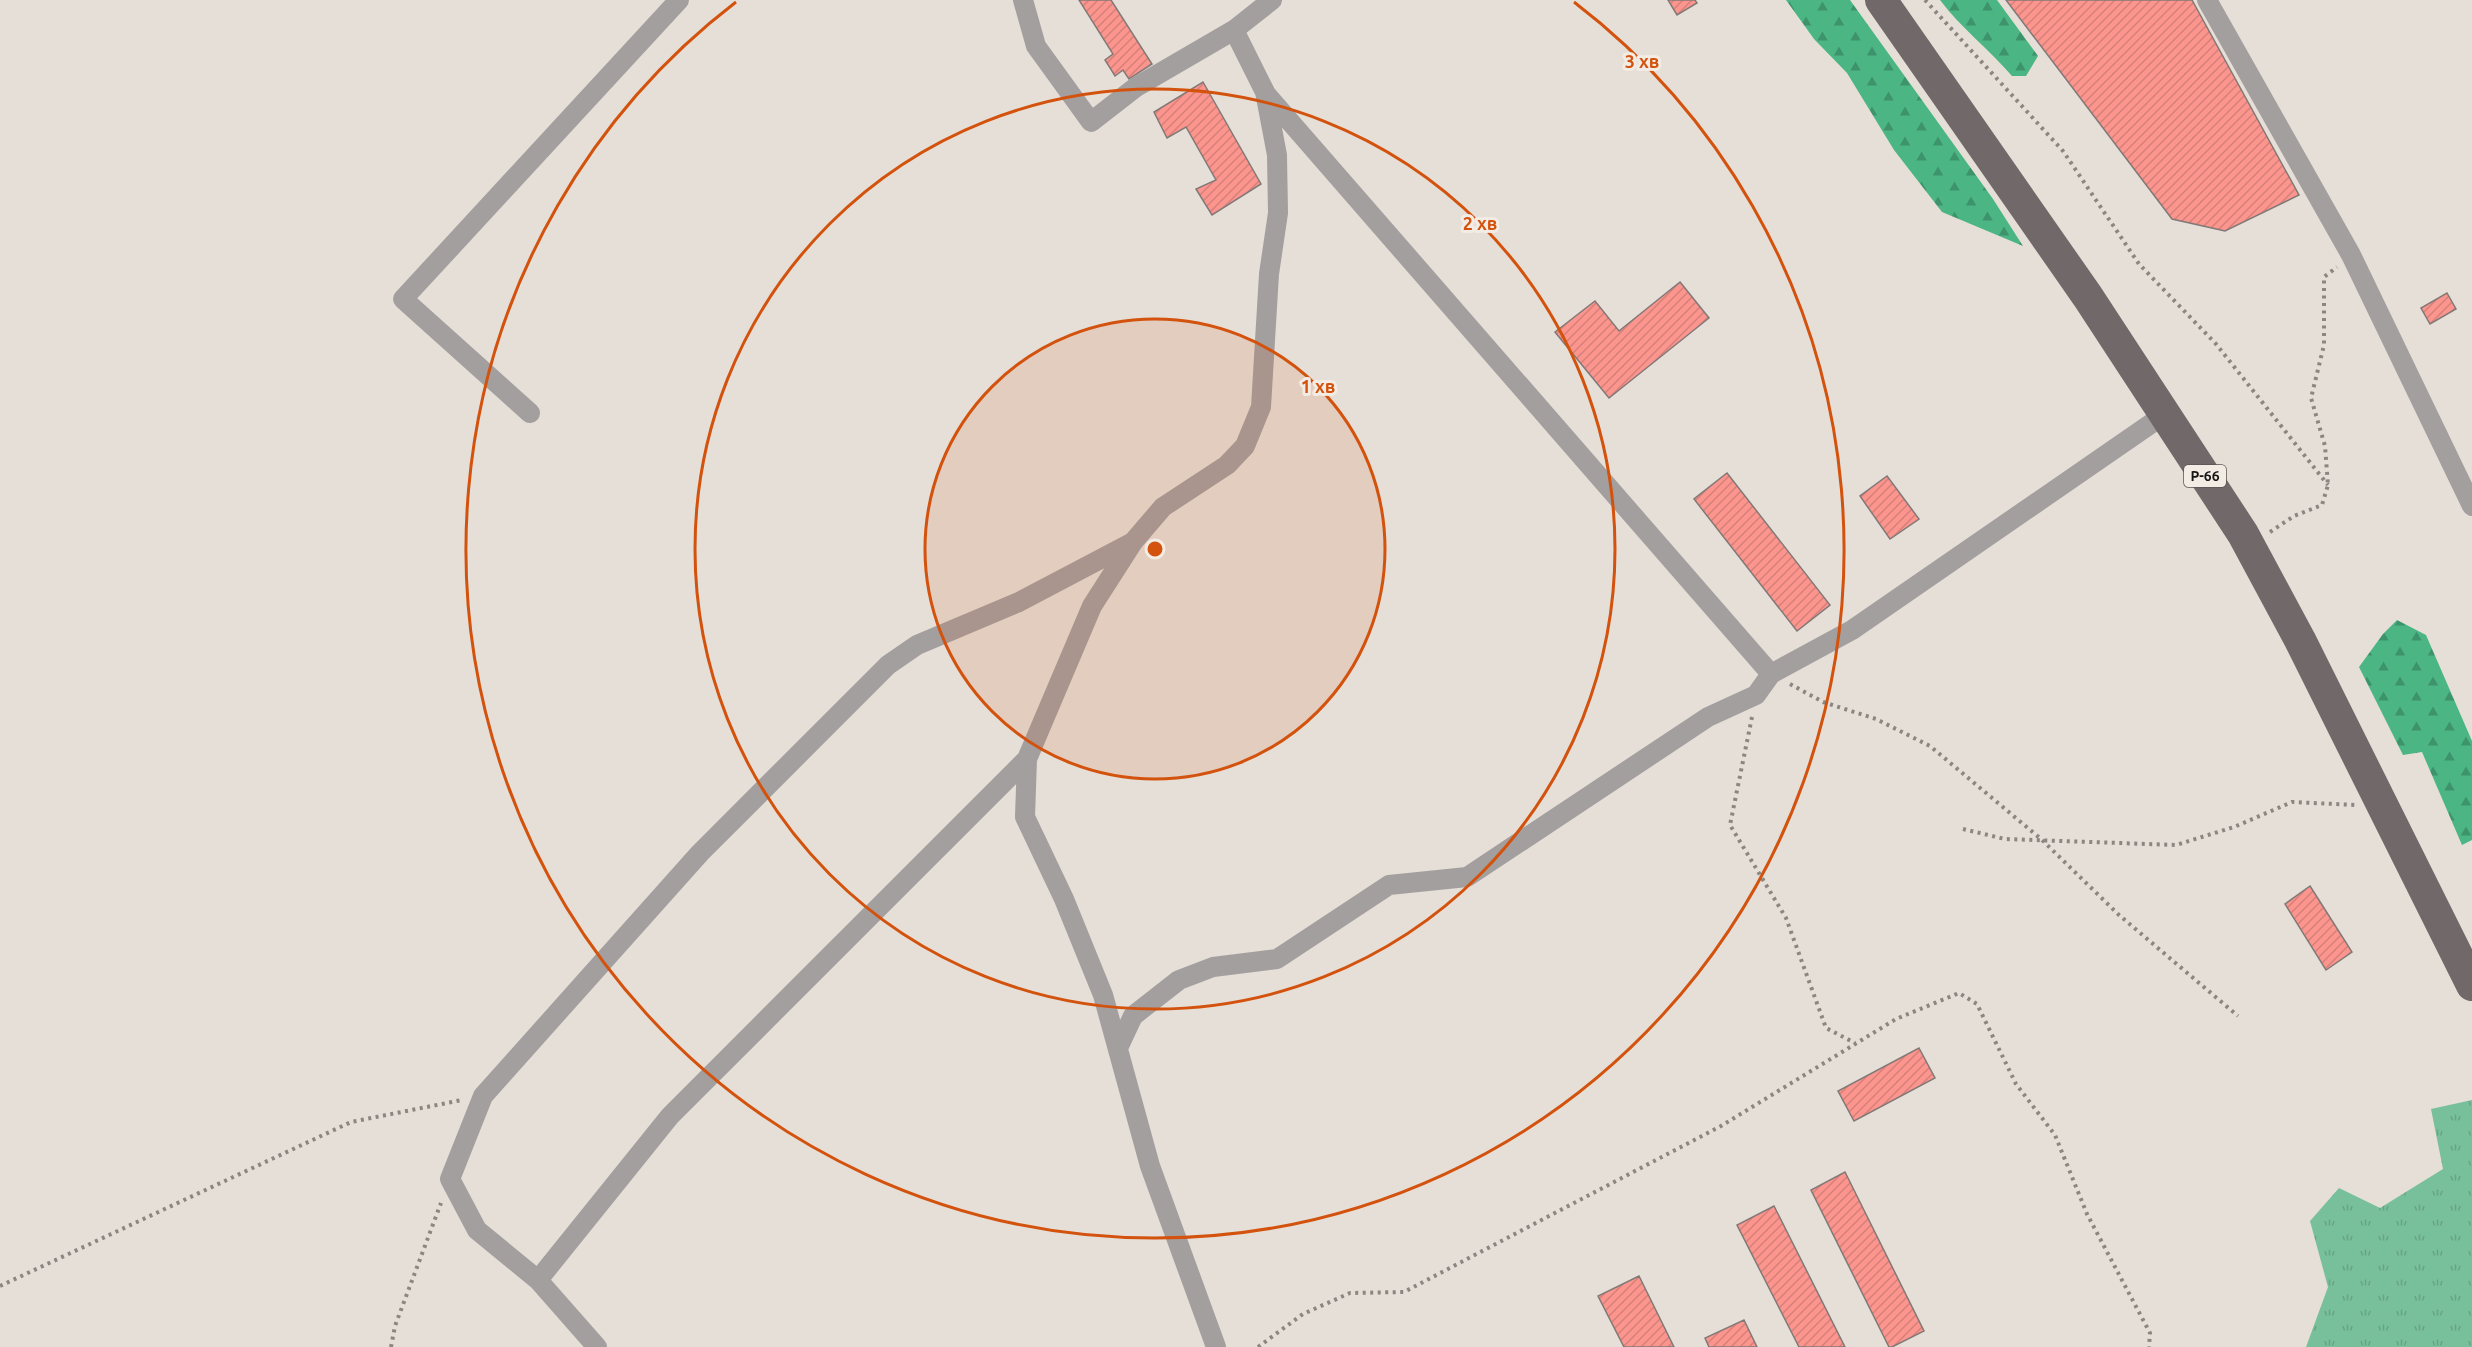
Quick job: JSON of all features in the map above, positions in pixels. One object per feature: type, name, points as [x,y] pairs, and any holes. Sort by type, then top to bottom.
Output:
[{"type":"main road","name":"Р-66","points":[[1881,0],[2088,297],[2249,545],[2300,640],[2472,985]]},
{"type":"street","points":[[530,413],[403,299],[679,0]]},
{"type":"street","points":[[1023,0],[1036,46],[1091,122],[1136,87],[1234,30],[1272,0]]},
{"type":"street","points":[[2207,0],[2351,255],[2472,506]]},
{"type":"street","points":[[1234,30],[1265,92],[1772,674]]},
{"type":"street","points":[[1216,1347],[1150,1166],[1103,995],[1064,898],[1025,817],[1027,759],[1092,606],[1133,542],[1163,507],[1227,465],[1245,446],[1261,407],[1269,274],[1278,213],[1277,155],[1265,92]]},
{"type":"street","points":[[1118,1048],[1133,1016],[1179,980],[1213,967],[1277,959],[1389,885],[1467,878],[1708,717],[1756,695],[1772,674],[1852,630],[2165,414]]},
{"type":"street","points":[[597,1347],[538,1280],[477,1230],[450,1179],[483,1096],[700,854],[888,665],[917,645],[1018,602],[1133,542]]},
{"type":"street","points":[[538,1280],[670,1116],[1027,759]]},
{"type":"path","points":[[1925,0],[2063,151],[2139,264],[2216,344],[2328,485]]},
{"type":"path","points":[[2249,545],[2294,516],[2322,505],[2328,485],[2325,446],[2311,398],[2324,345],[2324,277],[2351,255]]},
{"type":"path","points":[[1772,674],[1823,702],[1876,719],[1929,746],[2041,839],[2119,915],[2238,1016]]},
{"type":"path","points":[[1756,695],[1730,825],[1786,918],[1826,1028],[1855,1044]]},
{"type":"path","points":[[1962,829],[2005,839],[2176,845],[2234,827],[2292,802],[2384,808]]},
{"type":"path","points":[[1258,1347],[1303,1314],[1350,1293],[1404,1292],[1721,1126],[1896,1019],[1959,993],[1977,1004],[2016,1084],[2055,1135],[2087,1214],[2150,1333],[2149,1347]]},
{"type":"path","points":[[0,1286],[351,1122],[483,1096]]},
{"type":"path","points":[[391,1347],[395,1326],[450,1179]]},
{"type":"green space","points":[[1786,0],[1850,0],[1993,199],[2023,246],[1942,212],[1894,150],[1847,73],[1814,39]]},
{"type":"green space","points":[[1940,0],[1997,0],[2038,56],[2026,76],[2012,76]]},
{"type":"green space","points":[[2397,620],[2426,635],[2472,741],[2472,840],[2462,845],[2422,752],[2403,755],[2359,667],[2383,634]]},
{"type":"green space","points":[[2472,1100],[2472,1347],[2306,1347],[2328,1287],[2310,1221],[2339,1188],[2380,1208],[2443,1169],[2431,1109]]},
{"type":"building","points":[[1079,0],[1111,0],[1152,64],[1129,79],[1123,70],[1115,76],[1105,60],[1113,54]]},
{"type":"building","points":[[1668,0],[1695,0],[1697,3],[1677,15]]},
{"type":"building","points":[[2006,0],[2192,0],[2299,195],[2225,231],[2172,219]]},
{"type":"building","points":[[1203,82],[1261,184],[1212,215],[1196,189],[1216,180],[1186,127],[1167,138],[1154,112]]},
{"type":"building","points":[[1680,282],[1709,318],[1609,398],[1555,332],[1595,301],[1619,331]]},
{"type":"building","points":[[2447,293],[2456,309],[2430,324],[2421,308]]},
{"type":"building","points":[[1727,473],[1830,605],[1797,631],[1694,499]]},
{"type":"building","points":[[1887,476],[1919,519],[1890,539],[1860,496]]},
{"type":"building","points":[[2310,886],[2352,952],[2326,970],[2285,904]]},
{"type":"building","points":[[1919,1048],[1935,1078],[1854,1121],[1838,1091]]},
{"type":"building","points":[[1845,1172],[1924,1331],[1892,1347],[1889,1347],[1811,1190]]},
{"type":"building","points":[[1774,1206],[1845,1347],[1799,1347],[1737,1225]]},
{"type":"building","points":[[1639,1276],[1674,1347],[1624,1347],[1598,1296]]},
{"type":"building","points":[[1744,1320],[1757,1347],[1709,1347],[1705,1338]]}]
